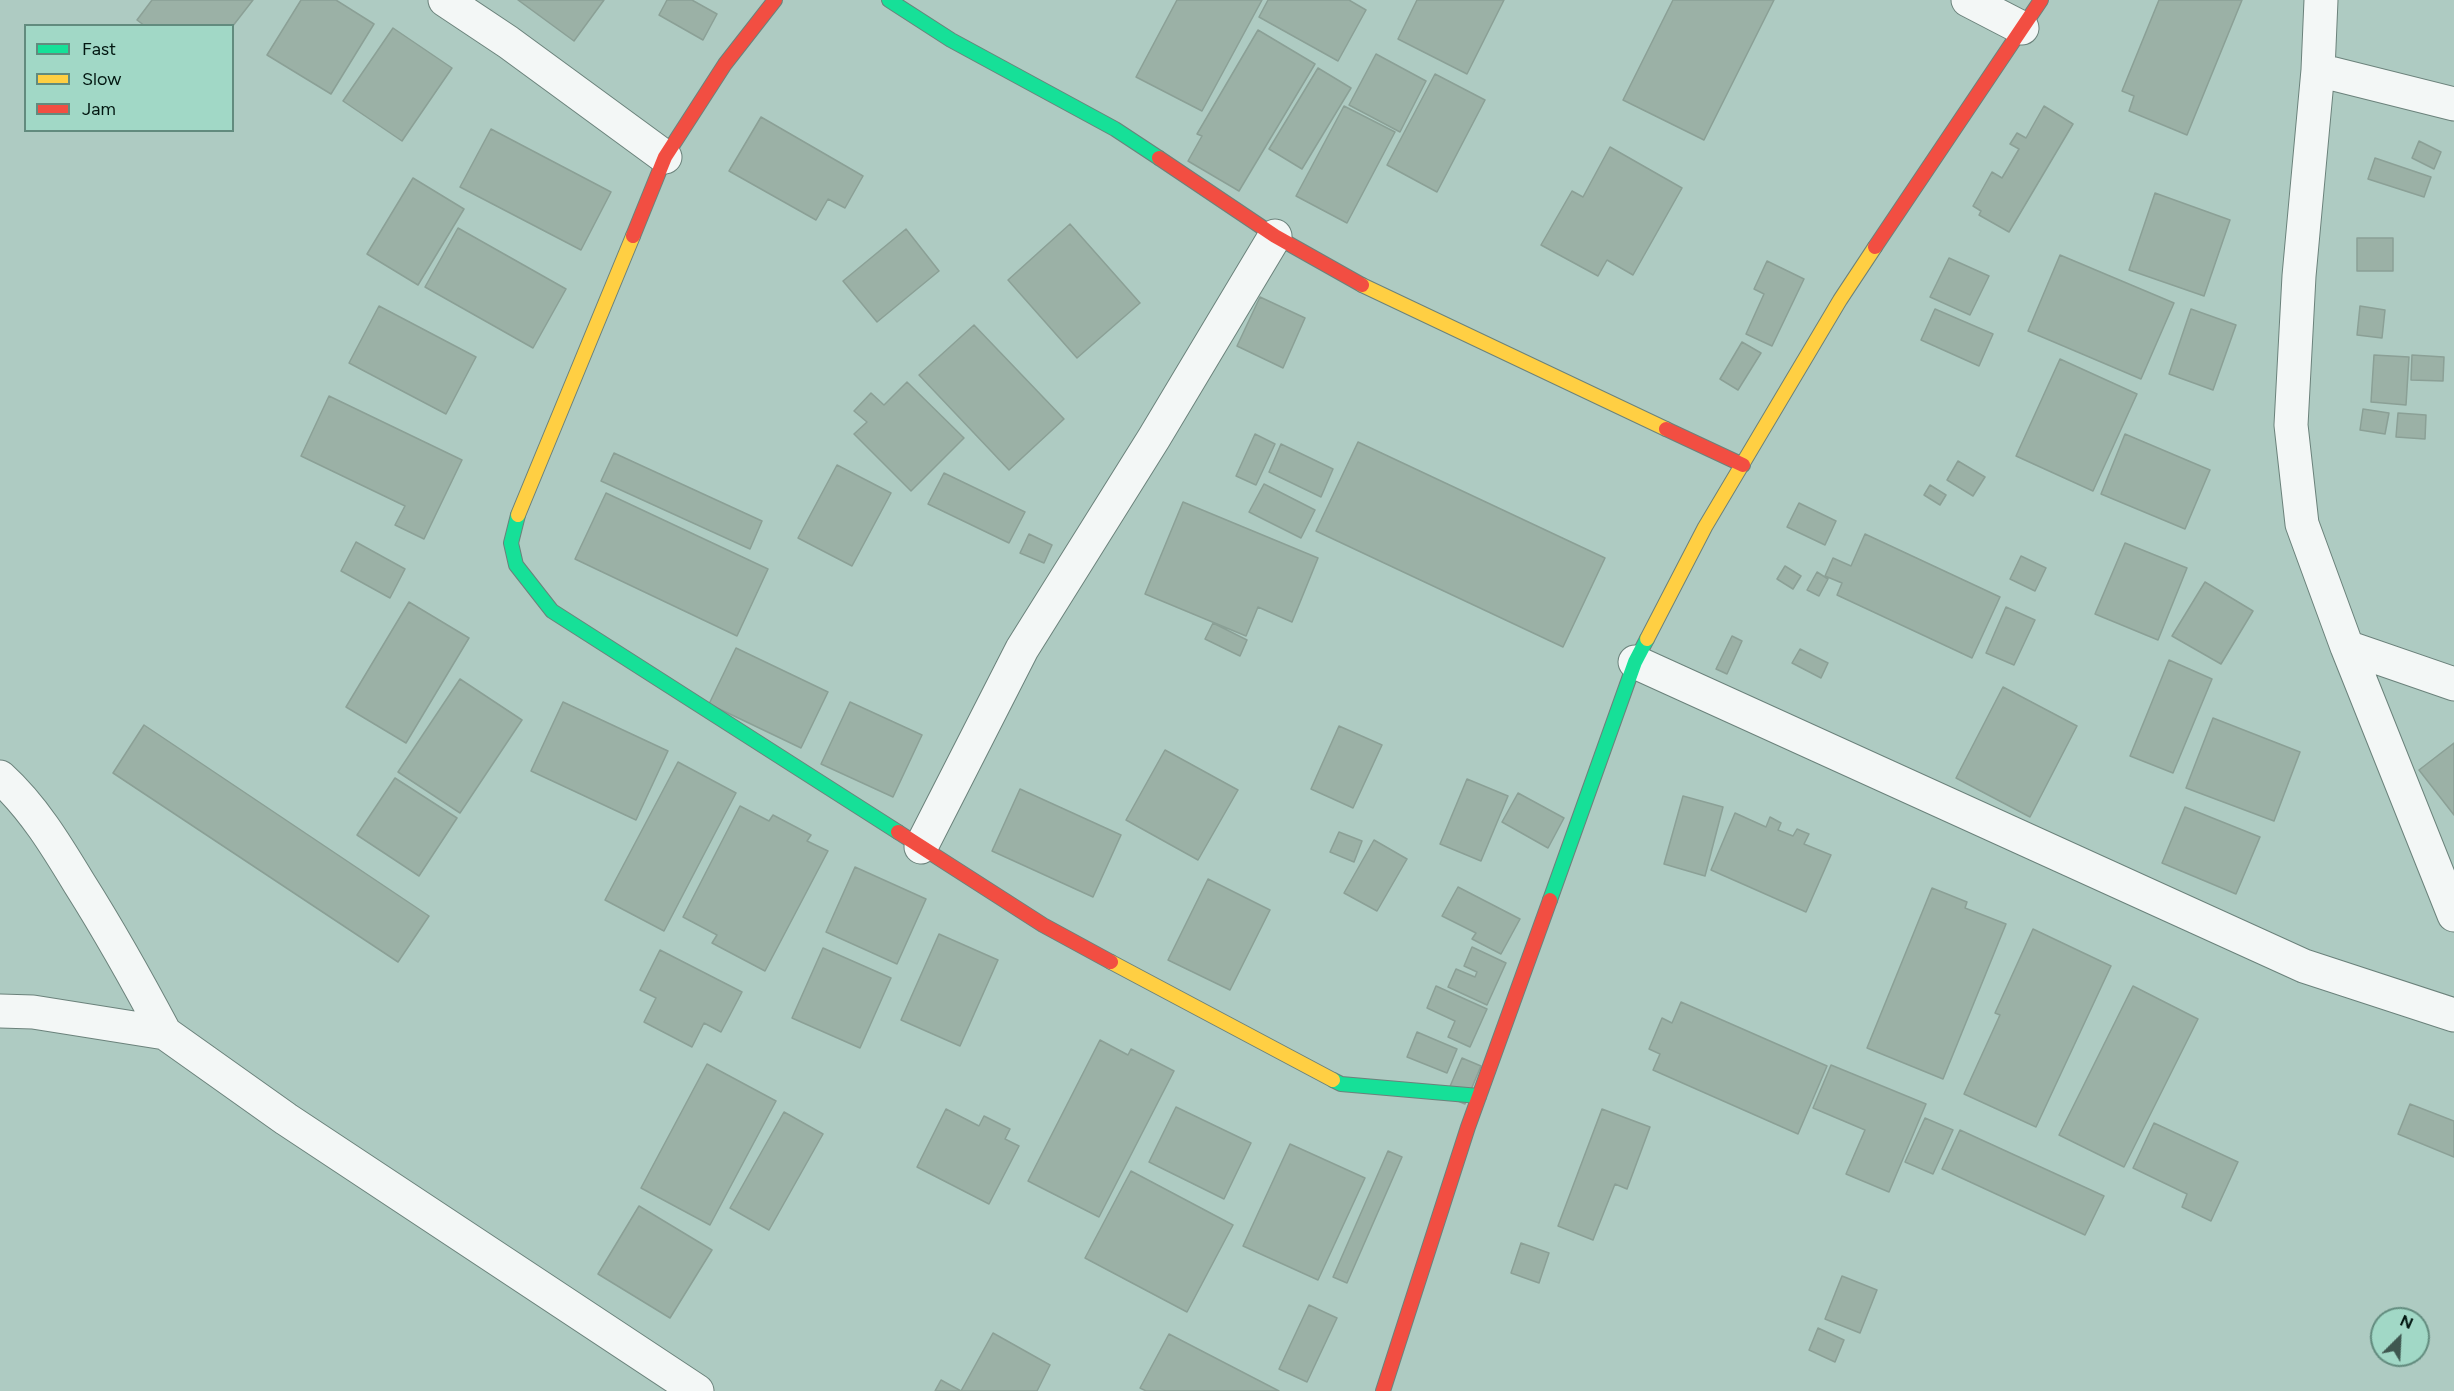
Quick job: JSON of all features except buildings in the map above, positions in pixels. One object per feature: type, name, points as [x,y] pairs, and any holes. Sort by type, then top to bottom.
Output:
[{"type":"street","points":[[445,0],[508,42],[665,157]]},
{"type":"street","points":[[775,0],[725,64],[665,157],[518,516],[512,543],[516,565],[552,611],[1043,925],[1341,1084],[1479,1096]]},
{"type":"street","points":[[889,0],[951,40],[1115,129],[1275,236],[1372,291],[1743,465]]},
{"type":"street","points":[[1968,0],[2022,28]]},
{"type":"street","points":[[1383,1391],[1479,1096],[1635,662],[1705,527],[1840,300],[2041,0]]},
{"type":"street","points":[[2321,0],[2318,70],[2299,276],[2290,425],[2302,524],[2347,647],[2454,915]]},
{"type":"street","points":[[2318,70],[2454,104]]},
{"type":"street","points":[[921,847],[1022,650],[1154,438],[1275,236]]},
{"type":"street","points":[[2347,647],[2454,684]]},
{"type":"street","points":[[1635,662],[2304,966],[2454,1015]]},
{"type":"street","points":[[0,777],[14,789],[44,826],[129,964],[165,1034]]},
{"type":"street","points":[[0,1011],[33,1012],[165,1034],[286,1119],[697,1391]]},
{"type":"traffic: fast","points":[[889,0],[951,40],[1115,129],[1159,158]]},
{"type":"traffic: fast","points":[[518,515],[511,543],[516,565],[552,611],[898,832]]},
{"type":"traffic: fast","points":[[1550,900],[1635,662],[1647,639]]},
{"type":"traffic: fast","points":[[1333,1080],[1341,1084],[1479,1096]]},
{"type":"traffic: slow","points":[[518,515],[633,236]]},
{"type":"traffic: slow","points":[[1647,639],[1705,527],[1840,300],[1875,247]]},
{"type":"traffic: slow","points":[[1362,285],[1666,429]]},
{"type":"traffic: slow","points":[[1111,962],[1333,1080]]},
{"type":"traffic: jam","points":[[633,236],[665,157],[725,64],[775,0]]},
{"type":"traffic: jam","points":[[1875,247],[2041,0]]},
{"type":"traffic: jam","points":[[1159,158],[1275,236],[1362,285]]},
{"type":"traffic: jam","points":[[1666,429],[1743,465]]},
{"type":"traffic: jam","points":[[898,832],[1043,925],[1111,962]]},
{"type":"traffic: jam","points":[[1383,1391],[1468,1127],[1550,900]]}]
